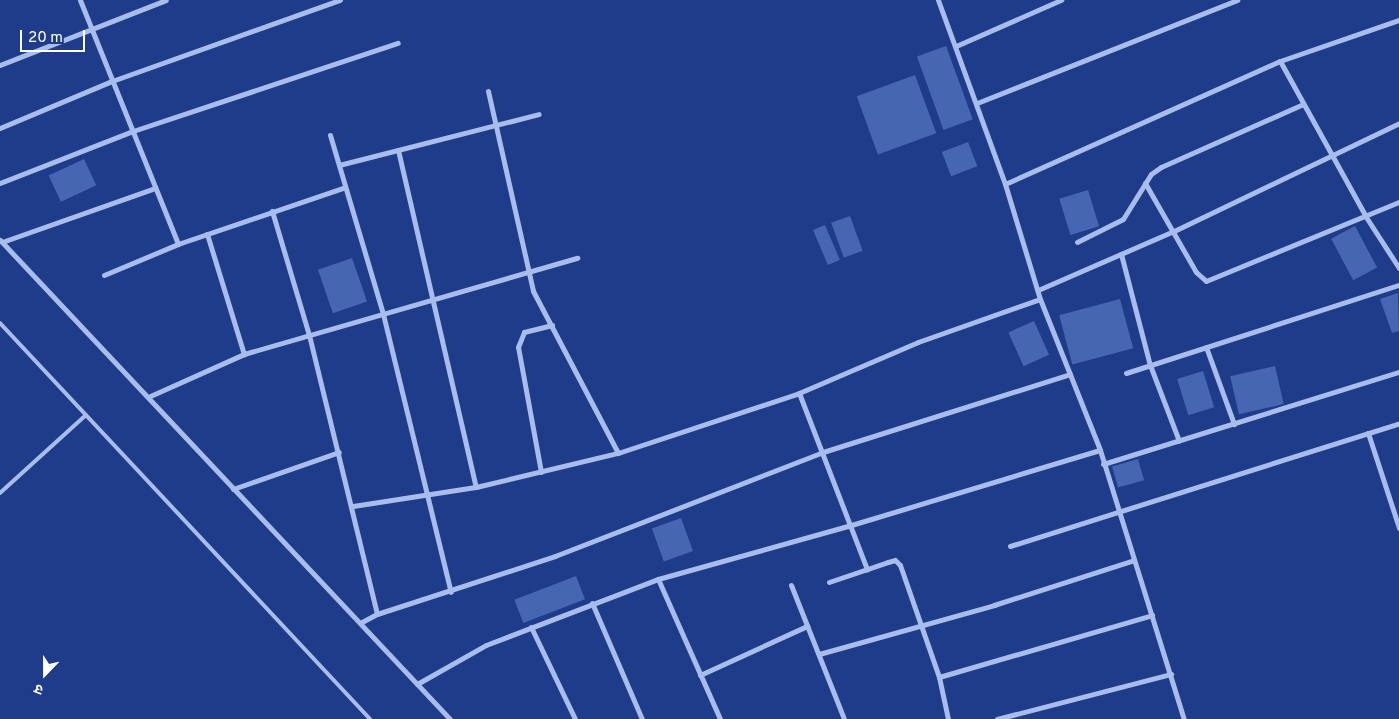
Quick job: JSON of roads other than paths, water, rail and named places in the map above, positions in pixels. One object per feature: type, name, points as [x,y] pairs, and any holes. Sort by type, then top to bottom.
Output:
[{"type":"street","points":[[80,0],[178,244]]},
{"type":"street","points":[[0,65],[166,0]]},
{"type":"street","points":[[0,128],[112,81],[340,0]]},
{"type":"street","points":[[938,0],[1005,184],[1040,299],[1100,450],[1184,719]]},
{"type":"street","points":[[956,46],[1061,0]]},
{"type":"street","points":[[977,103],[1226,2],[1237,0]]},
{"type":"street","points":[[1005,184],[1280,62],[1399,20]]},
{"type":"street","points":[[0,183],[133,131],[398,44]]},
{"type":"street","points":[[1280,62],[1366,217],[1399,268]]},
{"type":"street","points":[[488,91],[533,291],[618,453]]},
{"type":"street","points":[[1077,242],[1123,219],[1145,183],[1161,167],[1303,104]]},
{"type":"street","points":[[339,165],[538,114]]},
{"type":"street","points":[[1038,290],[1174,231],[1399,123]]},
{"type":"street","points":[[330,134],[383,314],[425,496],[451,592]]},
{"type":"street","points":[[398,150],[476,486]]},
{"type":"street","points":[[1145,183],[1196,272],[1206,281],[1399,202]]},
{"type":"street","points":[[104,275],[178,244],[345,187]]},
{"type":"street","points":[[156,188],[1,241],[450,719]]},
{"type":"street","points":[[272,211],[309,335],[353,506],[378,614]]},
{"type":"street","points":[[207,234],[244,354]]},
{"type":"street","points":[[1121,254],[1150,366],[1179,441]]},
{"type":"street","points":[[148,398],[244,354],[577,258]]},
{"type":"street","points":[[1126,373],[1399,285]]},
{"type":"street","points":[[353,506],[425,496],[476,486],[618,453],[799,393],[918,342],[1040,299]]},
{"type":"street","points":[[541,472],[518,347],[524,332],[552,325]]},
{"type":"street","points":[[1206,347],[1234,424]]},
{"type":"street","points":[[1103,464],[1399,372]]},
{"type":"street","points":[[360,623],[378,614],[451,592],[823,452],[1070,374]]},
{"type":"street","points":[[799,393],[823,452],[848,526],[867,569]]},
{"type":"street","points":[[1010,546],[1399,423]]},
{"type":"street","points":[[1368,433],[1399,528]]},
{"type":"street","points":[[417,684],[486,645],[658,579],[848,526],[1100,450]]},
{"type":"street","points":[[233,489],[339,452]]},
{"type":"street","points":[[829,582],[894,560],[900,564],[939,677],[948,719]]},
{"type":"street","points":[[819,654],[922,625],[1134,560]]},
{"type":"street","points":[[658,579],[720,719]]},
{"type":"street","points":[[790,585],[844,719]]},
{"type":"street","points":[[592,603],[642,719]]},
{"type":"street","points":[[939,677],[1152,615]]},
{"type":"street","points":[[700,675],[808,626]]},
{"type":"street","points":[[531,627],[575,719]]},
{"type":"street","points":[[997,719],[1170,674]]},
{"type":"lane","points":[[0,323],[370,719]]},
{"type":"lane","points":[[0,493],[86,415]]}]
